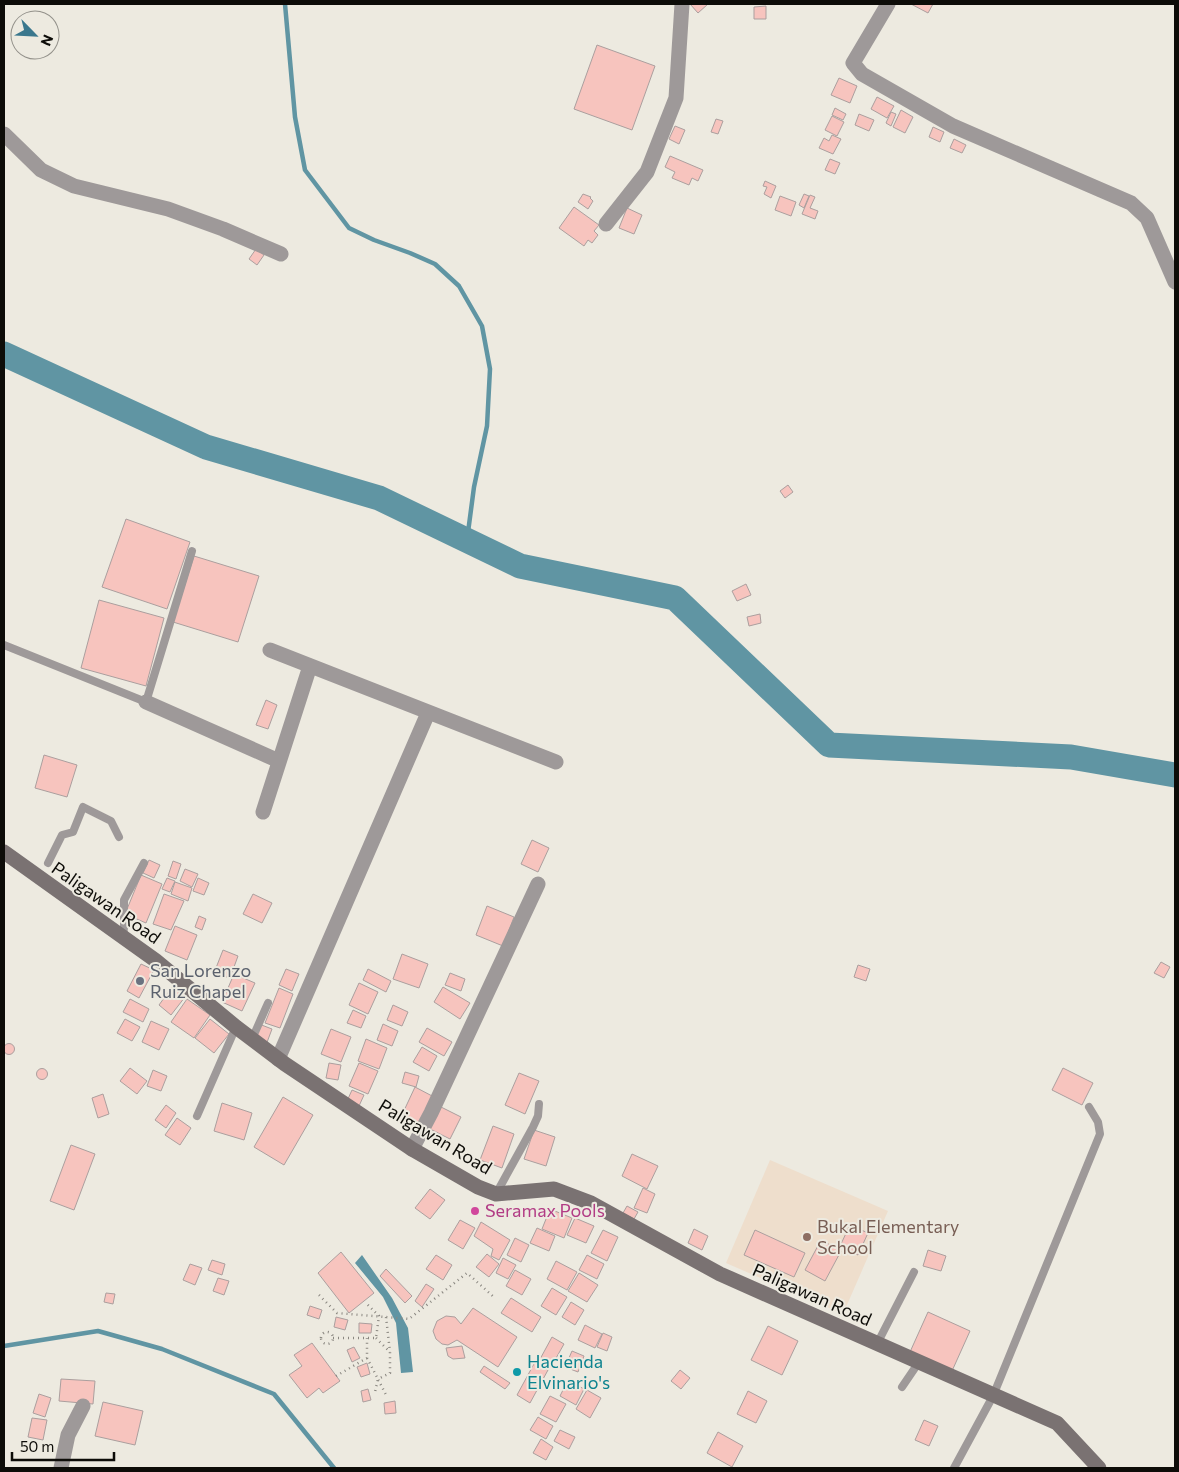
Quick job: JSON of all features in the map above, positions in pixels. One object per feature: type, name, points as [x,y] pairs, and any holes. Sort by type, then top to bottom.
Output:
[{"type":"street","points":[[606,224],[646,172],[676,98],[682,4]]},
{"type":"street","points":[[888,4],[853,63],[862,74],[953,126],[1131,203],[1147,218],[1175,282]]},
{"type":"street","points":[[4,134],[41,170],[74,186],[168,209],[223,229],[282,254]]},
{"type":"street","points":[[270,650],[556,762]]},
{"type":"street","points":[[263,812],[310,666]]},
{"type":"street","points":[[146,702],[279,761]]},
{"type":"street","points":[[278,1059],[428,713]]},
{"type":"street","name":"Paligawan Road","points":[[4,852],[44,870],[123,937],[155,960],[278,1059],[412,1149],[478,1188],[496,1194],[554,1189],[591,1203],[720,1274],[1057,1423],[1100,1468]]},
{"type":"street","points":[[412,1149],[431,1113],[538,884]]},
{"type":"street","points":[[61,1468],[68,1435],[83,1406]]},
{"type":"lane","points":[[4,645],[146,702],[192,551]]},
{"type":"lane","points":[[44,870],[62,835],[73,832],[83,807],[111,821],[119,837]]},
{"type":"lane","points":[[123,937],[124,900],[144,863]]},
{"type":"lane","points":[[252,1039],[268,1003]]},
{"type":"lane","points":[[197,1116],[236,1027]]},
{"type":"lane","points":[[496,1194],[533,1127],[538,1116],[539,1104]]},
{"type":"lane","points":[[954,1468],[994,1396],[1100,1134],[1098,1122],[1089,1107]]},
{"type":"lane","points":[[877,1344],[914,1272]]},
{"type":"lane","points":[[902,1387],[919,1362]]},
{"type":"path","points":[[319,1295],[337,1313],[409,1319],[467,1274],[495,1298]]},
{"type":"path","points":[[365,1302],[379,1316]]},
{"type":"path","points":[[376,1338],[379,1316]]},
{"type":"path","points":[[378,1379],[390,1373],[387,1317]]},
{"type":"path","points":[[327,1331],[331,1332],[334,1338],[332,1342],[326,1344],[322,1341],[321,1337],[327,1331]]},
{"type":"path","points":[[334,1338],[376,1338],[390,1352]]},
{"type":"path","points":[[367,1338],[367,1358],[387,1398]]},
{"type":"path","points":[[336,1376],[367,1358]]},
{"type":"path","points":[[375,1392],[378,1379]]},
{"type":"shaded area","name":"Bukal Elementary School","points":[[770,1160],[888,1211],[843,1314],[726,1263]]},
{"type":"water","points":[[362,1255],[392,1298],[408,1328],[413,1372],[401,1373],[396,1323],[383,1297],[355,1263]]},
{"type":"building","points":[[690,4],[708,4],[698,13]]},
{"type":"building","points":[[911,4],[933,4],[928,13]]},
{"type":"building","points":[[766,6],[766,19],[754,19],[754,7]]},
{"type":"building","points":[[597,45],[655,66],[632,130],[574,109]]},
{"type":"building","points":[[839,78],[857,86],[850,103],[831,95]]},
{"type":"building","points":[[877,97],[894,106],[887,118],[871,109]]},
{"type":"building","points":[[835,108],[846,114],[843,120],[832,115]]},
{"type":"building","points":[[901,110],[913,117],[905,133],[893,127]]},
{"type":"building","points":[[891,112],[896,114],[891,126],[886,123]]},
{"type":"building","points":[[859,114],[874,120],[869,131],[855,125]]},
{"type":"building","points":[[832,116],[844,122],[837,136],[825,130]]},
{"type":"building","points":[[716,119],[723,121],[718,134],[711,132]]},
{"type":"building","points":[[675,126],[685,130],[679,144],[669,139]]},
{"type":"building","points":[[933,127],[944,132],[940,142],[929,137]]},
{"type":"building","points":[[832,135],[841,139],[833,154],[819,148],[824,138],[829,141]]},
{"type":"building","points":[[954,139],[966,145],[962,153],[950,148]]},
{"type":"building","points":[[670,156],[703,170],[698,181],[692,178],[689,185],[672,178],[675,172],[665,167]]},
{"type":"building","points":[[830,159],[840,163],[835,174],[825,170]]},
{"type":"building","points":[[765,181],[776,186],[771,198],[764,194],[767,187],[763,186]]},
{"type":"building","points":[[583,194],[591,197],[593,201],[588,209],[578,202]]},
{"type":"building","points":[[804,194],[809,196],[804,208],[799,205]]},
{"type":"building","points":[[810,195],[815,197],[810,208],[818,211],[815,219],[802,214]]},
{"type":"building","points":[[780,196],[796,202],[791,216],[775,210]]},
{"type":"building","points":[[574,207],[599,225],[594,231],[598,235],[592,243],[588,240],[584,246],[559,228]]},
{"type":"building","points":[[627,208],[642,215],[634,234],[619,228]]},
{"type":"building","points":[[256,249],[264,255],[257,265],[249,259]]},
{"type":"building","points":[[788,485],[793,492],[785,498],[780,491]]},
{"type":"building","points":[[126,519],[190,542],[167,609],[102,587]]},
{"type":"building","points":[[194,556],[259,576],[238,642],[173,622]]},
{"type":"building","points":[[746,584],[751,595],[737,601],[732,591]]},
{"type":"building","points":[[99,600],[164,618],[146,686],[81,668]]},
{"type":"building","points":[[760,614],[761,623],[749,626],[747,617]]},
{"type":"building","points":[[266,700],[277,705],[268,729],[256,725]]},
{"type":"building","points":[[44,755],[77,765],[67,797],[35,788]]},
{"type":"building","points":[[532,840],[549,848],[538,872],[521,864]]},
{"type":"building","points":[[149,860],[160,865],[154,878],[143,873]]},
{"type":"building","points":[[173,861],[181,864],[176,879],[168,876]]},
{"type":"building","points":[[185,869],[198,874],[192,887],[180,881]]},
{"type":"building","points":[[141,875],[162,884],[146,923],[125,914]]},
{"type":"building","points":[[167,878],[175,881],[170,892],[162,889]]},
{"type":"building","points":[[198,878],[209,883],[204,895],[193,891]]},
{"type":"building","points":[[175,882],[192,888],[188,901],[171,894]]},
{"type":"building","points":[[164,894],[184,901],[171,930],[153,924]]},
{"type":"building","points":[[253,894],[272,903],[262,923],[243,914]]},
{"type":"building","points":[[487,906],[514,917],[503,946],[476,935]]},
{"type":"building","points":[[199,916],[206,919],[202,930],[195,927]]},
{"type":"building","points":[[175,926],[197,935],[187,960],[165,951]]},
{"type":"building","points":[[223,950],[238,956],[230,978],[214,973]]},
{"type":"building","points":[[402,954],[428,964],[419,988],[393,979]]},
{"type":"building","points":[[1161,962],[1170,967],[1164,978],[1154,973]]},
{"type":"building","name":"San Lorenzo Ruiz Chapel","points":[[141,964],[154,970],[139,998],[127,991]]},
{"type":"building","points":[[858,965],[870,969],[866,981],[854,977]]},
{"type":"building","points":[[286,969],[299,974],[292,991],[279,985]]},
{"type":"building","points":[[368,969],[391,981],[386,992],[363,980]]},
{"type":"building","points":[[450,973],[465,979],[461,991],[445,985]]},
{"type":"building","points":[[234,974],[255,983],[242,1011],[222,1002]]},
{"type":"building","points":[[359,983],[378,992],[368,1014],[349,1005]]},
{"type":"building","points":[[172,987],[185,997],[171,1015],[159,1005]]},
{"type":"building","points":[[443,987],[470,1003],[460,1019],[434,1002]]},
{"type":"building","points":[[279,988],[293,994],[280,1028],[265,1023]]},
{"type":"building","points":[[130,999],[149,1009],[143,1022],[123,1012]]},
{"type":"building","points":[[187,999],[210,1015],[194,1038],[171,1022]]},
{"type":"building","points":[[393,1005],[408,1012],[402,1026],[387,1020]]},
{"type":"building","points":[[353,1010],[366,1016],[361,1028],[347,1023]]},
{"type":"building","points":[[125,1019],[140,1027],[132,1041],[117,1033]]},
{"type":"building","points":[[210,1019],[229,1034],[214,1053],[195,1038]]},
{"type":"building","points":[[151,1021],[169,1029],[159,1050],[142,1042]]},
{"type":"building","points":[[259,1024],[272,1029],[266,1045],[253,1040]]},
{"type":"building","points":[[383,1024],[398,1031],[392,1046],[377,1040]]},
{"type":"building","points":[[427,1028],[452,1042],[444,1056],[419,1042]]},
{"type":"building","points":[[331,1029],[351,1037],[341,1062],[321,1054]]},
{"type":"building","points":[[366,1039],[387,1048],[379,1069],[358,1061]]},
{"type":"building","points":[[9,1043],[15,1049],[9,1055],[3,1049]]},
{"type":"building","points":[[422,1047],[437,1056],[429,1071],[413,1062]]},
{"type":"building","points":[[329,1063],[341,1065],[338,1080],[326,1078]]},
{"type":"building","points":[[359,1063],[378,1071],[368,1094],[349,1086]]},
{"type":"building","points":[[42,1068],[48,1074],[42,1080],[36,1074]]},
{"type":"building","points":[[130,1068],[147,1081],[137,1094],[120,1081]]},
{"type":"building","points":[[1063,1068],[1093,1083],[1082,1105],[1052,1090]]},
{"type":"building","points":[[153,1070],[167,1076],[161,1091],[147,1086]]},
{"type":"building","points":[[405,1072],[419,1076],[416,1087],[402,1083]]},
{"type":"building","points":[[519,1073],[539,1081],[525,1114],[505,1105]]},
{"type":"building","points":[[415,1087],[434,1097],[420,1126],[401,1117]]},
{"type":"building","points":[[352,1090],[364,1095],[359,1106],[347,1101]]},
{"type":"building","points":[[103,1094],[109,1114],[98,1118],[92,1098]]},
{"type":"building","points":[[283,1097],[313,1115],[284,1165],[254,1147]]},
{"type":"building","points":[[222,1103],[252,1113],[244,1140],[214,1131]]},
{"type":"building","points":[[166,1105],[176,1113],[166,1128],[155,1120]]},
{"type":"building","points":[[439,1106],[461,1117],[450,1139],[428,1128]]},
{"type":"building","points":[[177,1118],[191,1128],[180,1145],[165,1135]]},
{"type":"building","points":[[493,1126],[514,1134],[502,1168],[480,1160]]},
{"type":"building","points":[[534,1130],[555,1137],[546,1166],[524,1159]]},
{"type":"building","points":[[71,1145],[95,1154],[74,1210],[50,1201]]},
{"type":"building","points":[[632,1154],[658,1166],[647,1189],[622,1176]]},
{"type":"building","points":[[643,1188],[655,1194],[647,1213],[634,1208]]},
{"type":"building","points":[[430,1189],[445,1200],[430,1219],[415,1208]]},
{"type":"building","points":[[627,1206],[638,1212],[634,1219],[623,1213]]},
{"type":"building","points":[[550,1209],[572,1218],[564,1238],[542,1229]]},
{"type":"building","points":[[575,1218],[594,1226],[586,1243],[567,1235]]},
{"type":"building","points":[[460,1220],[475,1228],[463,1249],[448,1240]]},
{"type":"building","points":[[481,1222],[510,1240],[499,1260],[491,1256],[493,1249],[474,1236]]},
{"type":"building","points":[[850,1225],[868,1233],[858,1255],[840,1246]]},
{"type":"building","points":[[537,1228],[555,1236],[549,1251],[530,1243]]},
{"type":"building","points":[[694,1229],[708,1236],[702,1250],[688,1243]]},
{"type":"building","points":[[603,1230],[618,1237],[607,1261],[591,1253]]},
{"type":"building","points":[[755,1230],[805,1253],[794,1277],[744,1255]]},
{"type":"building","points":[[515,1238],[529,1245],[521,1262],[507,1255]]},
{"type":"building","points":[[821,1240],[841,1251],[825,1281],[805,1270]]},
{"type":"building","points":[[928,1250],[946,1256],[941,1271],[923,1266]]},
{"type":"building","points":[[341,1252],[374,1293],[349,1313],[318,1273]]},
{"type":"building","points":[[487,1254],[499,1264],[489,1277],[476,1267]]},
{"type":"building","points":[[436,1255],[452,1265],[443,1280],[426,1269]]},
{"type":"building","points":[[587,1255],[604,1264],[597,1279],[579,1270]]},
{"type":"building","points":[[503,1258],[516,1265],[508,1279],[496,1273]]},
{"type":"building","points":[[212,1260],[225,1264],[222,1275],[208,1270]]},
{"type":"building","points":[[556,1261],[577,1272],[567,1290],[547,1279]]},
{"type":"building","points":[[190,1264],[202,1268],[195,1285],[183,1280]]},
{"type":"building","points":[[386,1269],[412,1296],[405,1303],[380,1276]]},
{"type":"building","points":[[515,1270],[531,1279],[522,1295],[506,1286]]},
{"type":"building","points":[[579,1273],[598,1285],[587,1302],[568,1291]]},
{"type":"building","points":[[218,1278],[229,1281],[224,1295],[213,1291]]},
{"type":"building","points":[[426,1284],[434,1289],[422,1307],[415,1301]]},
{"type":"building","points":[[552,1288],[567,1297],[556,1315],[541,1306]]},
{"type":"building","points":[[106,1293],[115,1294],[113,1304],[104,1302]]},
{"type":"building","points":[[511,1298],[541,1317],[532,1332],[501,1313]]},
{"type":"building","points":[[571,1302],[584,1310],[575,1325],[562,1317]]},
{"type":"building","points":[[310,1306],[322,1310],[319,1319],[307,1315]]},
{"type":"building","points":[[473,1308],[517,1337],[498,1367],[457,1340],[448,1345],[442,1344],[436,1339],[433,1331],[437,1321],[446,1316],[455,1317],[461,1324]]},
{"type":"building","points":[[928,1312],[970,1331],[952,1371],[910,1352]]},
{"type":"building","points":[[336,1317],[348,1320],[345,1330],[334,1327]]},
{"type":"building","points":[[359,1323],[372,1324],[371,1333],[359,1333]]},
{"type":"building","points":[[585,1325],[602,1334],[595,1348],[578,1340]]},
{"type":"building","points":[[768,1326],[798,1341],[782,1375],[751,1360]]},
{"type":"building","points":[[603,1333],[612,1337],[607,1351],[597,1347]]},
{"type":"building","points":[[552,1337],[564,1344],[551,1367],[539,1361]]},
{"type":"building","points":[[312,1343],[340,1381],[323,1393],[319,1388],[307,1398],[289,1375],[302,1366],[294,1355]]},
{"type":"building","points":[[462,1346],[465,1358],[453,1359],[448,1356],[446,1348]]},
{"type":"building","points":[[354,1347],[360,1358],[352,1362],[347,1350]]},
{"type":"building","points":[[572,1351],[584,1356],[578,1372],[565,1367]]},
{"type":"building","points":[[535,1362],[548,1370],[530,1403],[517,1395]]},
{"type":"building","points":[[367,1363],[370,1374],[361,1377],[357,1367]]},
{"type":"building","points":[[484,1366],[510,1383],[505,1389],[480,1372]]},
{"type":"building","points":[[680,1370],[690,1378],[681,1389],[671,1381]]},
{"type":"building","points":[[61,1379],[95,1381],[93,1404],[59,1401]]},
{"type":"building","points":[[568,1380],[584,1389],[576,1405],[560,1396]]},
{"type":"building","points":[[368,1389],[371,1400],[363,1402],[361,1391]]},
{"type":"building","points":[[587,1390],[601,1398],[590,1418],[576,1409]]},
{"type":"building","points":[[748,1391],[767,1401],[756,1423],[737,1414]]},
{"type":"building","points":[[39,1394],[51,1398],[45,1417],[33,1413]]},
{"type":"building","points":[[550,1396],[566,1404],[556,1422],[540,1414]]},
{"type":"building","points":[[395,1401],[396,1413],[385,1414],[384,1403]]},
{"type":"building","points":[[103,1402],[143,1411],[135,1445],[95,1436]]},
{"type":"building","points":[[538,1417],[553,1426],[546,1439],[530,1430]]},
{"type":"building","points":[[32,1418],[47,1420],[43,1440],[28,1437]]},
{"type":"building","points":[[924,1420],[938,1426],[929,1446],[915,1440]]},
{"type":"building","points":[[560,1430],[575,1437],[569,1449],[554,1441]]},
{"type":"building","points":[[718,1432],[743,1446],[732,1467],[707,1453]]},
{"type":"building","points":[[541,1439],[553,1447],[546,1460],[533,1453]]},
{"type":"waterway","points":[[285,4],[295,117],[305,170],[349,228],[435,264],[459,286],[482,326],[490,369],[487,426],[474,487],[467,540]]},
{"type":"waterway","points":[[4,354],[206,447],[379,498],[520,566],[675,598],[829,745],[1071,757],[1175,775]]},
{"type":"waterway","points":[[4,1346],[98,1331],[162,1349],[274,1394],[334,1468]]},
{"type":"place","name":"San Lorenzo Ruiz Chapel","points":[[140,981]]},
{"type":"place","name":"Seramax Pools","points":[[475,1211]]},
{"type":"place","name":"Bukal Elementary School","points":[[807,1237]]},
{"type":"place","name":"Hacienda Elvinario's","points":[[517,1372]]}]
